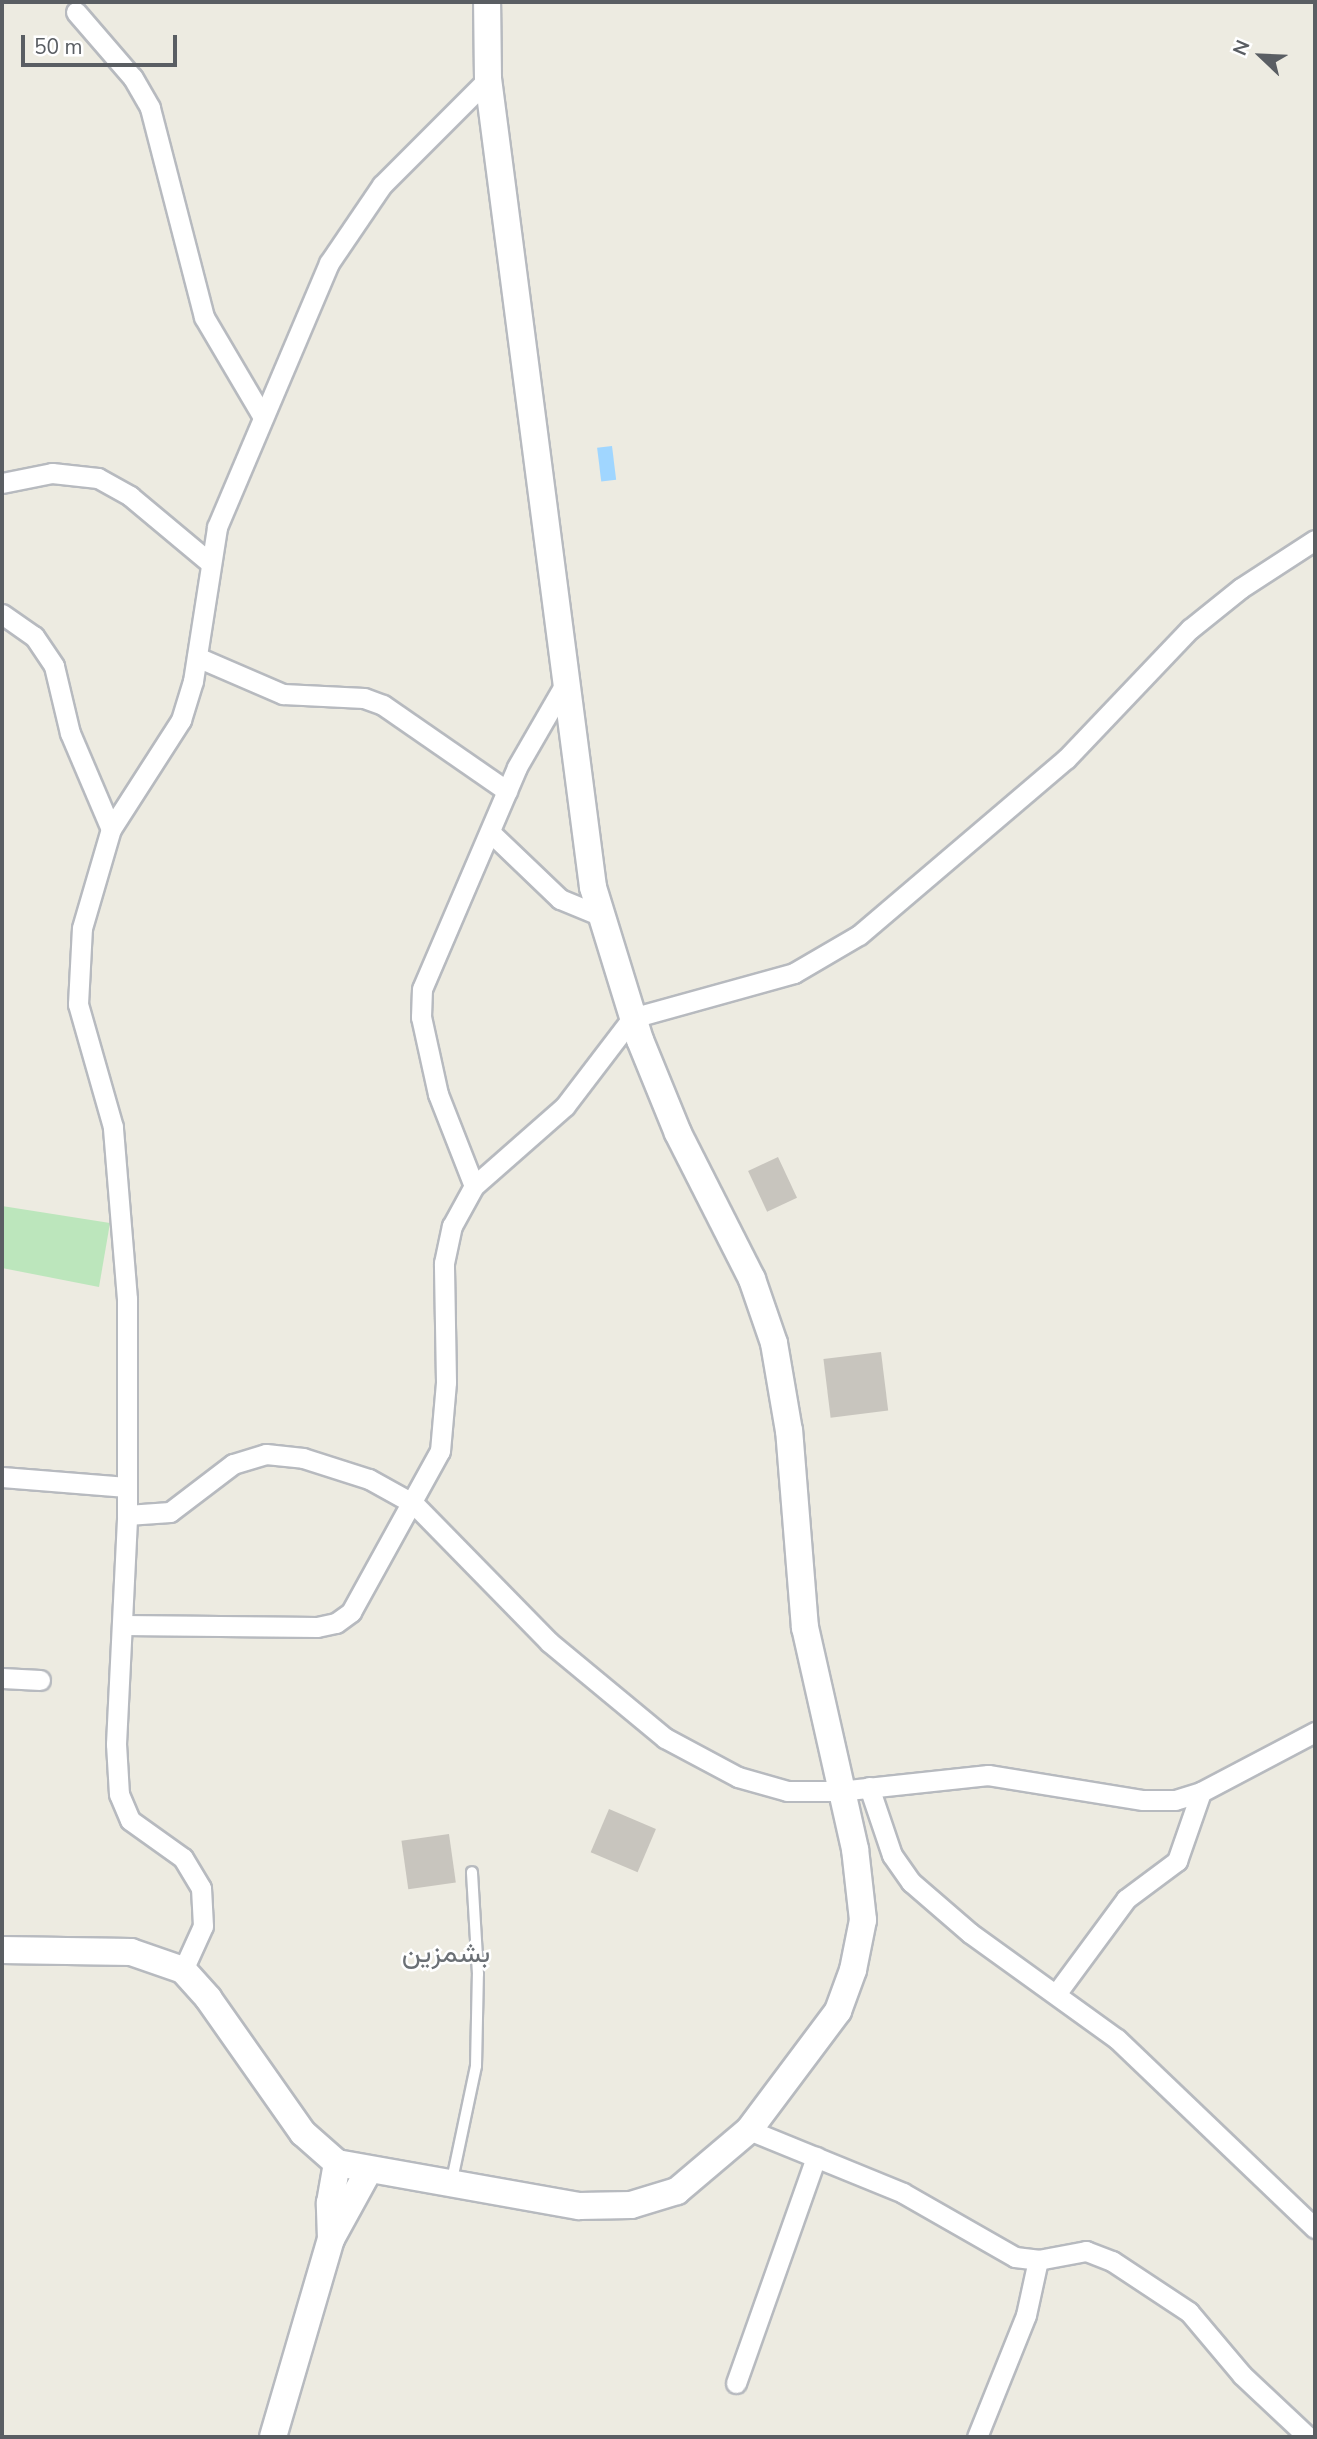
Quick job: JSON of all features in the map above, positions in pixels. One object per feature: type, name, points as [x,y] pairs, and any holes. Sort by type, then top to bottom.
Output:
[{"type":"main road","points":[[2,1950],[122,1951],[152,1957],[183,1970],[208,1998],[303,2133],[337,2163],[579,2206],[631,2205],[677,2191],[749,2130],[838,2011],[853,1970],[863,1920],[855,1849],[839,1791],[805,1628],[789,1431],[774,1343],[751,1279],[678,1133],[632,1018],[599,915],[488,79],[487,2]]},
{"type":"main road","points":[[331,2239],[330,2203],[337,2163]]},
{"type":"main road","points":[[273,2437],[331,2239],[369,2170]]},
{"type":"street","points":[[76,12],[133,78],[150,108],[204,317],[263,417]]},
{"type":"street","points":[[183,1970],[203,1926],[201,1888],[183,1858],[130,1820],[119,1794],[116,1744],[127,1515],[127,1310],[117,1166],[108,1103],[80,1021],[77,985],[87,904],[111,829],[177,729],[197,657],[216,527],[330,264],[351,227],[382,185],[488,79]]},
{"type":"street","points":[[2,483],[52,474],[98,478],[130,496],[209,562]]},
{"type":"street","points":[[123,1625],[317,1627],[336,1623],[351,1612],[414,1504],[440,1451],[446,1382],[444,1263],[452,1226],[474,1186],[565,1106],[632,1018],[794,973],[859,935],[1066,760],[1190,629],[1241,588],[1315,540]]},
{"type":"street","points":[[2,614],[34,636],[54,666],[69,733],[111,829]]},
{"type":"street","points":[[197,657],[283,694],[363,698],[383,705],[507,791]]},
{"type":"street","points":[[474,1186],[438,1094],[421,1003],[426,973],[507,791],[566,682]]},
{"type":"street","points":[[489,832],[560,899],[599,915]]},
{"type":"street","points":[[127,1515],[170,1512],[233,1464],[266,1454],[303,1458],[344,1470],[414,1504],[549,1642],[665,1738],[738,1777],[787,1791],[839,1791],[988,1775],[1143,1800],[1175,1800],[1201,1791],[1315,1732]]},
{"type":"street","points":[[2,1477],[127,1487]]},
{"type":"street","points":[[2,1678],[40,1679]]},
{"type":"street","points":[[869,1787],[892,1855],[911,1882],[971,1933],[1117,2039],[1315,2228]]},
{"type":"street","points":[[1056,1994],[1126,1899],[1177,1861],[1201,1791]]},
{"type":"street","points":[[749,2130],[903,2193],[990,2246],[1015,2257],[1038,2260],[1086,2251],[1112,2261],[1188,2312],[1242,2375],[1308,2437]]},
{"type":"street","points":[[736,2383],[817,2157]]},
{"type":"street","points":[[977,2437],[1026,2315],[1038,2260]]},
{"type":"lane","points":[[451,2184],[476,2066],[478,1974],[472,1872]]},
{"type":"green space","points":[[2,1206],[110,1223],[99,1287],[2,1268]]},
{"type":"water","points":[[612,446],[616,480],[601,482],[597,448]]},
{"type":"building","points":[[778,1157],[797,1198],[767,1212],[748,1171]]},
{"type":"building","points":[[881,1352],[888,1411],[831,1418],[823,1359]]},
{"type":"building","points":[[609,1809],[656,1829],[638,1872],[591,1852]]},
{"type":"building","points":[[449,1834],[456,1883],[408,1889],[401,1841]]},
{"type":"district","name":"بشمزين","points":[[446,1953]]}]
